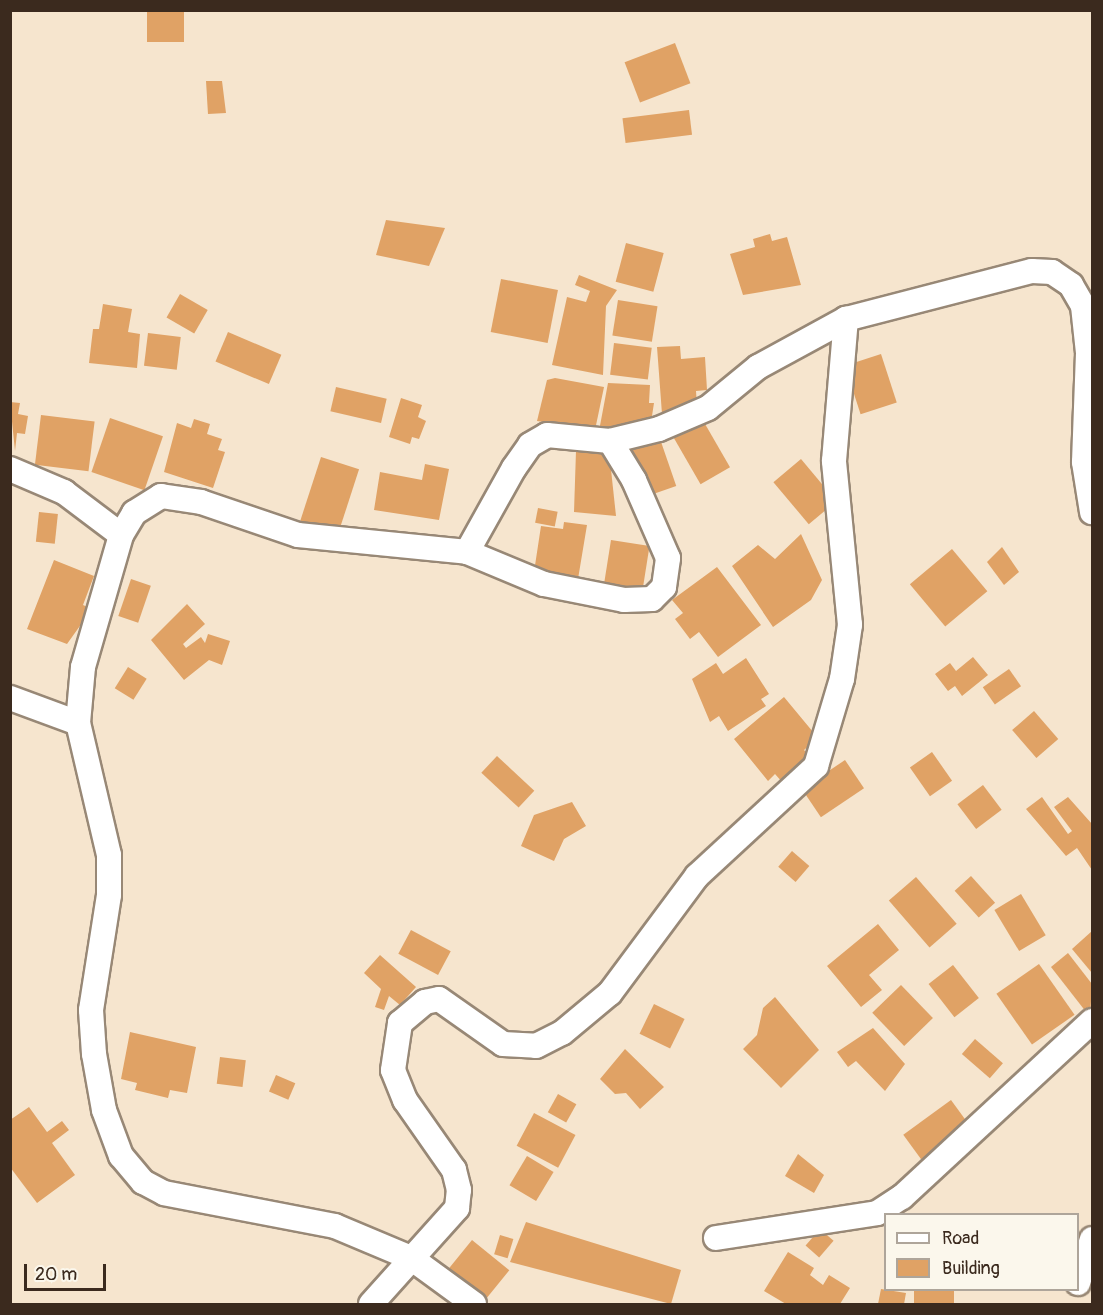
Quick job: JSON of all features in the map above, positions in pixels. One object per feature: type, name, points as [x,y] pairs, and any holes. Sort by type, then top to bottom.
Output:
[{"type":"street","points":[[467,552],[530,445],[548,435],[610,441],[660,429],[708,408],[758,367],[846,319],[1032,271],[1052,272],[1071,285],[1083,306],[1087,329],[1084,462],[1092,512]]},
{"type":"street","points":[[371,1305],[457,1208],[459,1190],[454,1170],[405,1100],[393,1070],[400,1023],[425,1002],[439,999],[516,1047],[536,1046],[562,1033],[610,993],[697,876],[816,766],[842,679],[850,625],[834,461],[846,319]]},
{"type":"street","points":[[474,1305],[411,1258],[335,1226],[164,1193],[143,1182],[121,1156],[104,1110],[92,1010],[109,896],[108,845],[78,723],[83,667],[121,535],[134,513],[160,496],[201,502],[297,535],[467,552],[544,585],[624,600],[652,599],[664,587],[668,558],[634,480],[610,441]]},
{"type":"street","points":[[10,469],[64,492],[121,535]]},
{"type":"street","points":[[10,698],[78,723]]},
{"type":"street","points":[[716,1238],[877,1213],[902,1197],[1092,1021]]},
{"type":"street","points":[[1079,1277],[1092,1239]]},
{"type":"building","points":[[147,10],[184,10],[184,42],[147,42]]},
{"type":"building","points":[[675,43],[690,83],[640,102],[625,62]]},
{"type":"building","points":[[206,81],[222,81],[226,113],[208,114]]},
{"type":"building","points":[[689,110],[692,135],[626,143],[622,118]]},
{"type":"building","points":[[386,220],[445,228],[429,266],[376,255]]},
{"type":"building","points":[[770,234],[772,241],[787,237],[801,285],[743,295],[730,254],[755,247],[753,239]]},
{"type":"building","points":[[626,243],[664,253],[653,292],[616,282]]},
{"type":"building","points":[[579,275],[617,290],[606,306],[603,375],[552,365],[567,297],[586,302],[590,291],[575,285]]},
{"type":"building","points":[[501,279],[558,290],[548,343],[491,332]]},
{"type":"building","points":[[180,294],[208,310],[194,333],[166,317]]},
{"type":"building","points":[[618,300],[658,306],[652,342],[612,336]]},
{"type":"building","points":[[103,304],[132,309],[128,332],[140,334],[137,368],[89,363],[93,329],[99,329]]},
{"type":"building","points":[[228,332],[281,355],[269,384],[215,361]]},
{"type":"building","points":[[148,333],[181,337],[177,370],[144,366]]},
{"type":"building","points":[[614,343],[652,348],[648,379],[610,375]]},
{"type":"building","points":[[680,346],[681,359],[705,357],[707,390],[696,391],[697,406],[662,414],[657,347]]},
{"type":"building","points":[[881,354],[897,403],[861,414],[845,366]]},
{"type":"building","points":[[555,378],[604,387],[595,430],[537,421],[547,380]]},
{"type":"building","points":[[608,383],[650,385],[649,403],[654,403],[650,429],[599,431]]},
{"type":"building","points":[[336,387],[387,399],[381,423],[330,411]]},
{"type":"building","points":[[401,398],[422,405],[418,417],[426,421],[419,439],[412,437],[410,444],[389,437]]},
{"type":"building","points":[[10,402],[20,403],[18,414],[28,416],[25,434],[17,433],[15,451]]},
{"type":"building","points":[[41,415],[95,422],[89,471],[35,465]]},
{"type":"building","points":[[701,417],[730,467],[701,484],[672,434]]},
{"type":"building","points":[[110,418],[163,436],[144,490],[91,472]]},
{"type":"building","points":[[194,419],[210,424],[207,434],[222,439],[218,450],[225,452],[213,488],[164,472],[177,423],[191,428]]},
{"type":"building","points":[[659,436],[676,486],[643,498],[626,447]]},
{"type":"building","points":[[576,451],[609,451],[616,516],[574,512]]},
{"type":"building","points":[[321,457],[359,469],[338,533],[300,521]]},
{"type":"building","points":[[801,459],[836,501],[809,524],[773,482]]},
{"type":"building","points":[[425,464],[449,469],[439,520],[374,510],[380,472],[422,480]]},
{"type":"building","points":[[538,508],[558,512],[555,527],[535,523]]},
{"type":"building","points":[[39,512],[58,514],[55,544],[36,542]]},
{"type":"building","points":[[564,522],[587,525],[578,579],[534,572],[541,526],[563,529]]},
{"type":"building","points":[[801,534],[822,580],[811,600],[773,627],[732,566],[758,545],[775,559]]},
{"type":"building","points":[[611,540],[650,546],[643,590],[604,583]]},
{"type":"building","points":[[1002,547],[1019,572],[1004,585],[987,562]]},
{"type":"building","points":[[952,549],[987,591],[945,626],[910,584]]},
{"type":"building","points":[[54,560],[94,576],[83,605],[92,609],[67,644],[27,629]]},
{"type":"building","points":[[717,567],[761,625],[718,657],[699,632],[690,639],[675,619],[683,613],[672,600]]},
{"type":"building","points":[[131,579],[151,586],[138,623],[118,616]]},
{"type":"building","points":[[187,604],[205,624],[183,644],[186,648],[201,637],[205,643],[208,634],[230,641],[222,665],[209,660],[184,680],[151,640]]},
{"type":"building","points":[[973,657],[988,675],[962,696],[955,686],[948,691],[935,674],[950,663],[956,671]]},
{"type":"building","points":[[746,658],[769,694],[761,699],[766,706],[728,731],[719,716],[710,722],[692,679],[716,663],[723,674]]},
{"type":"building","points":[[128,667],[147,679],[133,700],[115,688]]},
{"type":"building","points":[[1009,669],[1021,686],[995,705],[983,687]]},
{"type":"building","points":[[784,697],[818,738],[804,750],[812,759],[783,783],[775,774],[768,781],[734,739]]},
{"type":"building","points":[[1034,711],[1058,739],[1036,758],[1012,730]]},
{"type":"building","points":[[932,752],[952,781],[930,796],[910,767]]},
{"type":"building","points":[[497,756],[534,791],[519,808],[481,773]]},
{"type":"building","points":[[845,760],[864,788],[821,817],[802,789]]},
{"type":"building","points":[[983,785],[1002,810],[976,829],[957,804]]},
{"type":"building","points":[[1042,797],[1068,834],[1072,831],[1054,807],[1068,797],[1092,824],[1092,870],[1077,848],[1066,856],[1026,809]]},
{"type":"building","points":[[572,802],[586,826],[564,839],[554,861],[521,846],[534,815]]},
{"type":"building","points":[[792,851],[809,866],[796,882],[778,867]]},
{"type":"building","points":[[971,876],[995,903],[979,917],[955,891]]},
{"type":"building","points":[[916,877],[957,924],[930,947],[889,901]]},
{"type":"building","points":[[1021,894],[1046,935],[1019,951],[994,910]]},
{"type":"building","points":[[878,924],[899,950],[869,975],[882,990],[861,1007],[827,966]]},
{"type":"building","points":[[411,930],[451,951],[438,975],[398,954]]},
{"type":"building","points":[[1092,931],[1092,973],[1072,949]]},
{"type":"building","points":[[1068,953],[1092,984],[1090,1017],[1051,967]]},
{"type":"building","points":[[380,955],[416,987],[400,1005],[389,996],[384,1010],[375,1007],[381,989],[364,973]]},
{"type":"building","points":[[1039,964],[1075,1015],[1032,1045],[996,994]]},
{"type":"building","points":[[953,965],[979,998],[954,1017],[929,984]]},
{"type":"building","points":[[901,985],[933,1018],[904,1046],[872,1013]]},
{"type":"building","points":[[775,997],[819,1050],[781,1088],[743,1049],[757,1035],[763,1008]]},
{"type":"building","points":[[654,1004],[685,1019],[670,1049],[640,1034]]},
{"type":"building","points":[[873,1028],[905,1064],[885,1091],[856,1061],[848,1067],[837,1052]]},
{"type":"building","points":[[130,1032],[196,1047],[187,1093],[170,1090],[168,1098],[135,1090],[137,1083],[121,1079]]},
{"type":"building","points":[[975,1039],[1003,1063],[990,1078],[962,1054]]},
{"type":"building","points":[[625,1049],[664,1087],[640,1109],[626,1093],[615,1094],[600,1079]]},
{"type":"building","points":[[220,1057],[246,1060],[243,1087],[217,1084]]},
{"type":"building","points":[[276,1075],[295,1083],[288,1100],[269,1092]]},
{"type":"building","points":[[558,1094],[576,1104],[566,1123],[548,1112]]},
{"type":"building","points":[[951,1100],[969,1125],[921,1160],[903,1135]]},
{"type":"building","points":[[29,1107],[47,1132],[62,1121],[69,1130],[52,1143],[75,1175],[37,1203],[10,1167],[10,1120]]},
{"type":"building","points":[[534,1113],[575,1135],[558,1168],[517,1146]]},
{"type":"building","points":[[798,1154],[824,1175],[814,1193],[785,1176]]},
{"type":"building","points":[[527,1156],[554,1172],[536,1201],[509,1185]]},
{"type":"building","points":[[526,1222],[681,1270],[671,1304],[510,1262]]},
{"type":"building","points":[[820,1229],[834,1241],[819,1257],[806,1246]]},
{"type":"building","points":[[500,1235],[513,1239],[508,1258],[494,1254]]},
{"type":"building","points":[[472,1240],[509,1270],[484,1302],[446,1272]]},
{"type":"building","points":[[788,1252],[814,1268],[810,1275],[823,1285],[829,1275],[850,1288],[840,1304],[786,1304],[764,1291]]},
{"type":"building","points":[[881,1289],[906,1293],[904,1304],[878,1304]]},
{"type":"building","points":[[914,1291],[954,1291],[954,1304],[914,1304]]}]
